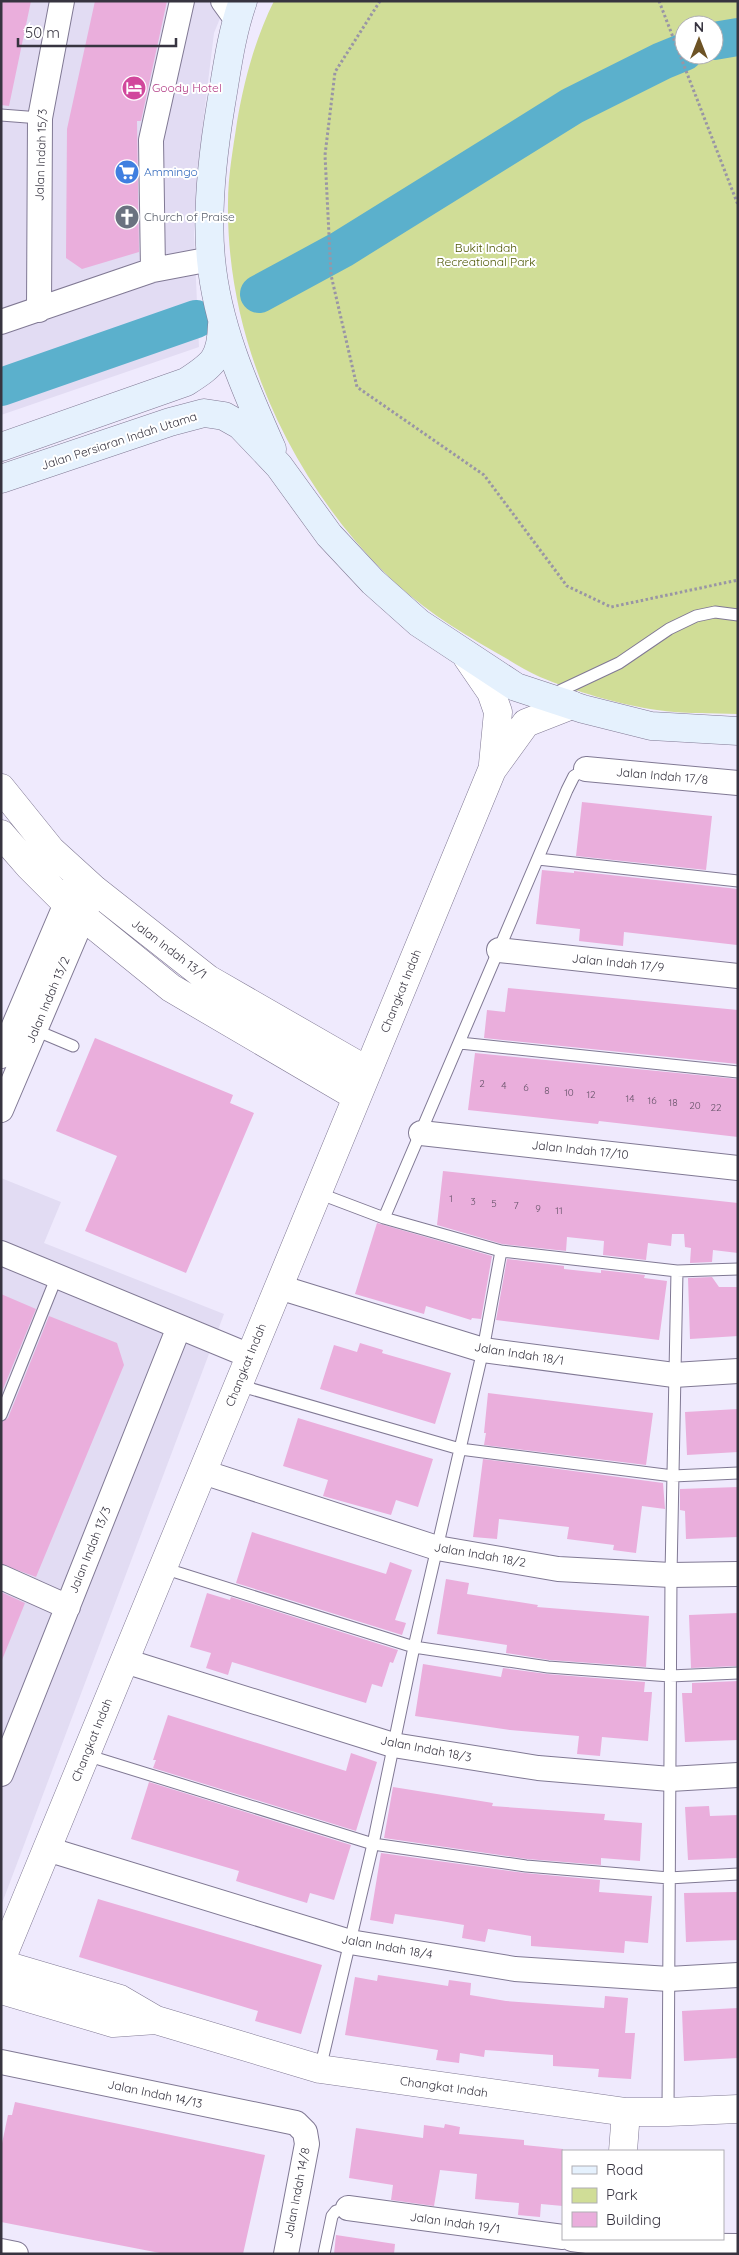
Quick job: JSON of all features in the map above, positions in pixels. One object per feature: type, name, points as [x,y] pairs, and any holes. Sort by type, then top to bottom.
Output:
[{"type":"main road","name":"Jalan Persiaran Indah Utama","points":[[234,7],[213,152],[211,259],[222,318],[245,388],[280,466]]},
{"type":"main road","name":"Jalan Persiaran Indah Utama","points":[[1,447],[186,382],[202,372],[214,361],[221,346],[222,318]]},
{"type":"main road","name":"Jalan Persiaran Indah Utama","points":[[1,479],[170,422],[204,413],[224,416],[240,425],[280,466],[329,535],[373,582],[419,624],[467,657],[516,687],[559,701],[651,726],[738,731]]},
{"type":"street","name":"Jalan Indah 15/3","points":[[39,310],[40,118],[62,1]]},
{"type":"street","points":[[153,270],[151,140],[182,1]]},
{"type":"street","points":[[1,322],[153,270],[211,259]]},
{"type":"street","name":"Changkat Indah","points":[[467,657],[491,692],[498,712],[492,770]]},
{"type":"street","name":"Changkat Indah","points":[[1,1960],[492,770],[526,723],[559,701]]},
{"type":"street","name":"Jalan Indah 17/8","points":[[586,769],[738,783]]},
{"type":"street","name":"Jalan Indah 13/1","points":[[1,788],[51,850],[87,883],[208,978],[368,1071]]},
{"type":"street","points":[[1,834],[29,866],[74,910],[171,988],[357,1097]]},
{"type":"street","name":"Jalan Indah 13/2","points":[[1,1056],[87,883]]},
{"type":"street","name":"Jalan Indah 13/2","points":[[1,1110],[35,1030],[74,910]]},
{"type":"street","name":"Jalan Indah 17/9","points":[[499,950],[738,976]]},
{"type":"street","name":"Jalan Indah 17/10","points":[[422,1133],[738,1168]]},
{"type":"street","points":[[1,1253],[250,1356]]},
{"type":"street","name":"Jalan Indah 18/1","points":[[279,1287],[483,1350],[674,1375],[738,1371]]},
{"type":"street","name":"Jalan Indah 13/3","points":[[1,1774],[180,1327]]},
{"type":"street","name":"Jalan Indah 18/2","points":[[202,1472],[437,1548],[558,1569],[671,1576],[738,1574]]},
{"type":"street","points":[[1,1577],[68,1607]]},
{"type":"street","name":"Jalan Indah 18/3","points":[[125,1661],[393,1745],[538,1768],[670,1780],[738,1775]]},
{"type":"street","name":"Jalan Indah 18/4","points":[[47,1849],[350,1942],[515,1969],[669,1979],[738,1975]]},
{"type":"street","name":"Changkat Indah","points":[[1,1964],[120,1999],[156,2020],[320,2069],[626,2112],[738,2109]]},
{"type":"street","name":"Changkat Indah","points":[[1,1990],[113,2023],[156,2020]]},
{"type":"street","name":"Jalan Indah 14/13","points":[[1,2062],[296,2123],[305,2132]]},
{"type":"street","points":[[623,2150],[626,2112]]},
{"type":"street","name":"Jalan Indah 14/8","points":[[286,2254],[308,2144],[305,2132]]},
{"type":"street","name":"Jalan Indah 19/1","points":[[348,2208],[562,2238]]},
{"type":"street","points":[[578,2240],[616,2246],[738,2246]]},
{"type":"street","points":[[1,2251],[16,2254]]},
{"type":"lane","points":[[1,115],[40,118]]},
{"type":"lane","points":[[559,701],[669,629],[696,616],[715,612],[738,614]]},
{"type":"lane","points":[[384,1218],[574,776],[586,769]]},
{"type":"lane","points":[[538,859],[738,881]]},
{"type":"lane","points":[[35,1030],[73,1046]]},
{"type":"lane","points":[[460,1043],[738,1072]]},
{"type":"lane","points":[[318,1193],[384,1218],[501,1251],[677,1271],[738,1269]]},
{"type":"lane","points":[[320,2069],[373,1844],[414,1647],[483,1350],[501,1251]]},
{"type":"lane","points":[[668,2112],[672,1476],[677,1271]]},
{"type":"lane","points":[[1,1415],[57,1276]]},
{"type":"lane","points":[[238,1385],[460,1449],[672,1476],[738,1473]]},
{"type":"lane","points":[[163,1568],[414,1647],[548,1666],[670,1676],[738,1673]]},
{"type":"lane","points":[[86,1755],[373,1844],[526,1866],[669,1878],[738,1874]]},
{"type":"lane","points":[[324,2254],[332,2216],[336,2211],[348,2208]]},
{"type":"path","points":[[380,1],[335,72],[325,155],[331,275],[358,387],[484,475],[567,586],[611,607],[738,580]]},
{"type":"path","points":[[659,1],[738,205]]},
{"type":"shaded area","points":[[1,1],[227,1],[214,33],[203,123],[194,235],[199,347],[1,415]]},
{"type":"shaded area","points":[[1,1178],[61,1202],[44,1243],[224,1314],[1,1906]]},
{"type":"green space","name":"Bukit Indah Recreational Park","points":[[274,1],[738,1],[738,714],[677,712],[628,705],[567,687],[528,671],[451,626],[397,584],[350,534],[319,493],[292,449],[270,403],[251,354],[238,305],[230,254],[228,193],[231,162],[243,91],[261,30]]},
{"type":"building","points":[[1,1],[31,1],[9,106],[1,105]]},
{"type":"building","points":[[95,1],[167,1],[141,121],[137,121],[139,252],[82,269],[66,258],[67,129]]},
{"type":"building","points":[[582,802],[712,816],[706,870],[576,856]]},
{"type":"building","points":[[542,870],[574,873],[574,871],[738,889],[737,945],[624,932],[623,946],[579,941],[580,929],[536,924]]},
{"type":"building","points":[[508,988],[738,1010],[738,1064],[484,1038],[487,1010],[505,1012]]},
{"type":"building","points":[[95,1038],[233,1095],[230,1103],[254,1113],[186,1273],[85,1231],[117,1156],[56,1131]]},
{"type":"building","points":[[475,1053],[738,1079],[738,1137],[599,1121],[598,1124],[468,1110]]},
{"type":"building","points":[[443,1171],[738,1203],[738,1253],[713,1250],[712,1262],[690,1263],[691,1248],[685,1247],[684,1234],[672,1234],[671,1246],[648,1243],[646,1260],[603,1255],[604,1241],[567,1237],[566,1251],[502,1244],[437,1225]]},
{"type":"building","points":[[377,1223],[492,1256],[481,1319],[472,1318],[471,1320],[426,1306],[424,1314],[355,1294]]},
{"type":"building","points":[[507,1259],[564,1266],[564,1269],[601,1273],[601,1270],[645,1275],[644,1278],[667,1281],[659,1340],[496,1320]]},
{"type":"building","points":[[712,1277],[719,1287],[738,1287],[738,1336],[690,1339],[688,1278]]},
{"type":"building","points":[[1,1294],[36,1309],[1,1394]]},
{"type":"building","points":[[49,1316],[117,1343],[124,1365],[36,1577],[1,1564],[1,1422],[8,1418]]},
{"type":"building","points":[[360,1343],[383,1350],[382,1353],[451,1373],[435,1424],[320,1389],[334,1345],[357,1352]]},
{"type":"building","points":[[488,1393],[653,1413],[646,1465],[484,1445]]},
{"type":"building","points":[[738,1409],[738,1452],[687,1455],[685,1412]]},
{"type":"building","points":[[298,1418],[433,1459],[418,1507],[396,1500],[391,1515],[323,1496],[328,1480],[283,1466]]},
{"type":"building","points":[[483,1459],[663,1483],[665,1509],[642,1506],[636,1553],[613,1550],[614,1545],[567,1539],[569,1527],[499,1519],[497,1539],[473,1537]]},
{"type":"building","points":[[738,1487],[738,1537],[686,1539],[685,1511],[680,1510],[680,1489]]},
{"type":"building","points":[[252,1532],[386,1574],[390,1562],[412,1570],[395,1620],[406,1623],[402,1635],[236,1583]]},
{"type":"building","points":[[446,1579],[469,1583],[467,1594],[538,1605],[537,1607],[649,1616],[646,1667],[549,1660],[506,1653],[507,1645],[437,1634]]},
{"type":"building","points":[[1,1592],[25,1603],[2,1660],[1,1660]]},
{"type":"building","points":[[207,1593],[230,1600],[231,1597],[398,1650],[393,1663],[390,1662],[382,1687],[372,1684],[366,1703],[232,1662],[228,1675],[206,1668],[211,1653],[190,1647]]},
{"type":"building","points":[[738,1613],[738,1666],[691,1668],[689,1615]]},
{"type":"building","points":[[423,1664],[501,1677],[503,1668],[547,1674],[645,1682],[644,1692],[652,1692],[648,1741],[602,1737],[600,1756],[577,1754],[579,1736],[510,1730],[415,1716]]},
{"type":"building","points":[[738,1681],[738,1740],[685,1742],[682,1693],[692,1693],[692,1683]]},
{"type":"building","points":[[168,1715],[346,1771],[351,1753],[377,1762],[356,1831],[153,1768],[156,1760],[153,1760]]},
{"type":"building","points":[[149,1782],[351,1845],[334,1900],[310,1893],[307,1903],[236,1881],[239,1871],[131,1839]]},
{"type":"building","points":[[393,1787],[493,1803],[492,1806],[605,1814],[604,1820],[642,1823],[640,1861],[601,1858],[601,1865],[527,1859],[384,1838]]},
{"type":"building","points":[[709,1806],[710,1816],[738,1815],[738,1858],[688,1860],[685,1807]]},
{"type":"building","points":[[381,1853],[525,1873],[600,1880],[599,1892],[652,1896],[648,1943],[625,1941],[624,1953],[531,1946],[531,1936],[488,1929],[485,1942],[462,1938],[464,1925],[441,1921],[395,1914],[393,1924],[370,1920]]},
{"type":"building","points":[[738,1892],[738,1940],[686,1942],[684,1893]]},
{"type":"building","points":[[98,1899],[322,1965],[301,2034],[255,2021],[258,2011],[79,1957]]},
{"type":"building","points":[[378,1975],[448,1986],[449,1980],[471,1983],[470,1995],[506,2001],[604,2008],[605,1996],[628,1998],[625,2033],[635,2033],[631,2079],[598,2077],[599,2069],[553,2066],[553,2055],[485,2050],[484,2057],[460,2053],[459,2063],[436,2060],[438,2050],[345,2035],[355,1977],[377,1981]]},
{"type":"building","points":[[738,2008],[738,2058],[684,2061],[682,2011]]},
{"type":"building","points":[[15,2102],[265,2155],[243,2254],[165,2254],[1,2222],[1,2148],[8,2115],[12,2115]]},
{"type":"building","points":[[445,2124],[460,2127],[459,2134],[524,2140],[524,2145],[563,2149],[562,2206],[541,2204],[540,2217],[518,2215],[519,2203],[475,2199],[477,2174],[440,2170],[434,2206],[391,2200],[393,2185],[349,2178],[356,2128],[423,2138],[424,2125],[444,2128]]},
{"type":"building","points":[[336,2235],[395,2244],[394,2254],[334,2254]]},
{"type":"waterway","points":[[724,39],[738,37]]},
{"type":"waterway","points":[[259,294],[342,249],[572,106],[674,56]]},
{"type":"waterway","points":[[1,387],[196,319]]},
{"type":"place","name":"Goody Hotel","points":[[134,88]]},
{"type":"place","name":"Ammingo","points":[[127,172]]},
{"type":"place","name":"Church of Praise","points":[[127,217]]}]
